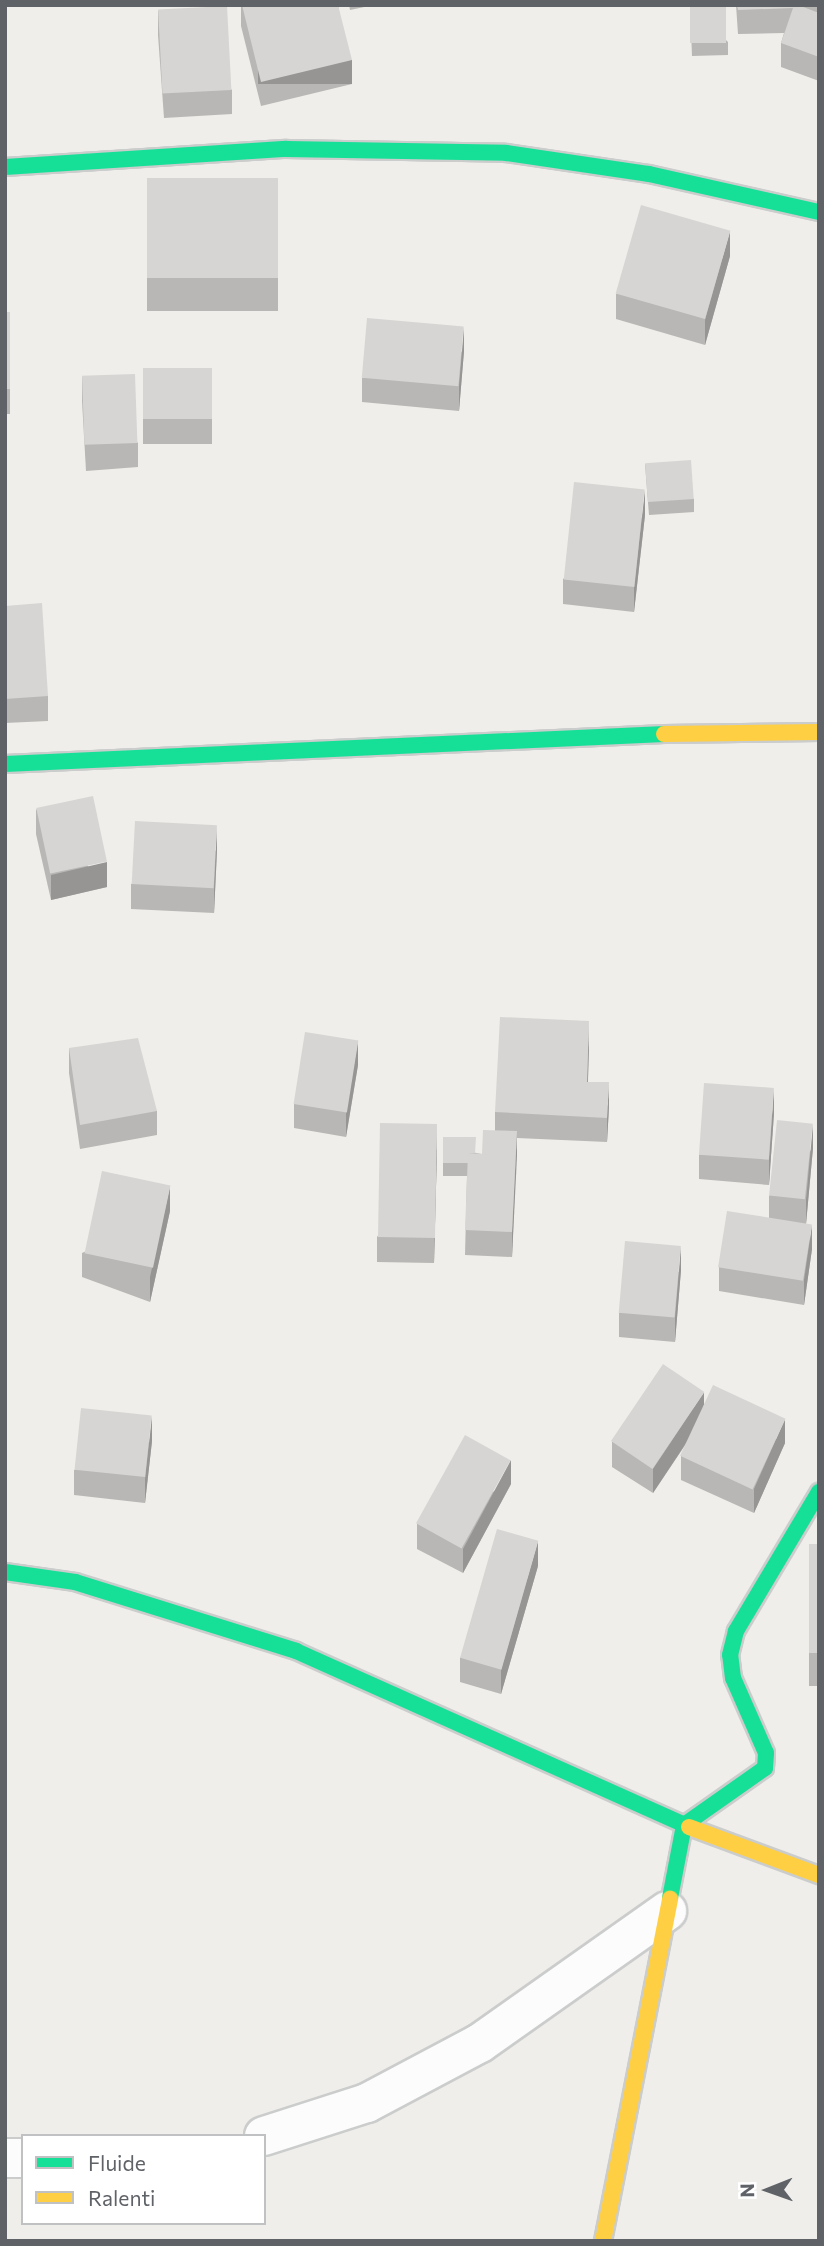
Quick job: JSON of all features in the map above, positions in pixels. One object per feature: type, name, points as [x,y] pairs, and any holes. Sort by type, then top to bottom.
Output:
[{"type":"street","points":[[5,167],[286,149],[506,153],[649,174],[819,212]]},
{"type":"street","points":[[5,764],[632,734],[819,732]]},
{"type":"street","points":[[603,2241],[684,1825],[765,1768],[766,1753],[733,1678],[730,1655],[736,1631],[819,1492]]},
{"type":"street","points":[[5,1572],[75,1583],[296,1651],[684,1825],[819,1875]]},
{"type":"street","points":[[266,2135],[367,2103],[480,2043],[667,1911]]},
{"type":"building","points":[[242,5],[338,5],[352,60],[261,82]]},
{"type":"building","points":[[690,5],[726,5],[726,43],[690,43]]},
{"type":"building","points":[[737,5],[793,5],[793,8],[738,10]]},
{"type":"building","points":[[794,5],[819,13],[819,57],[781,43]]},
{"type":"building","points":[[227,6],[231,90],[162,93],[158,10]]},
{"type":"building","points":[[147,178],[278,178],[278,278],[147,278]]},
{"type":"building","points":[[641,205],[730,231],[705,319],[616,293]]},
{"type":"building","points":[[5,312],[10,312],[10,389],[5,389]]},
{"type":"building","points":[[367,318],[464,326],[458,386],[362,378]]},
{"type":"building","points":[[143,368],[212,368],[212,419],[143,419]]},
{"type":"building","points":[[135,374],[137,443],[84,445],[82,376]]},
{"type":"building","points":[[691,460],[694,499],[648,502],[645,463]]},
{"type":"building","points":[[574,482],[645,489],[634,587],[564,579]]},
{"type":"building","points":[[42,603],[48,696],[5,699],[5,606]]},
{"type":"building","points":[[93,796],[107,862],[50,874],[36,808]]},
{"type":"building","points":[[135,821],[217,825],[214,888],[132,884]]},
{"type":"building","points":[[500,1017],[589,1021],[587,1082],[609,1082],[607,1118],[495,1112]]},
{"type":"building","points":[[305,1032],[358,1040],[347,1113],[294,1104]]},
{"type":"building","points":[[138,1038],[157,1111],[80,1125],[69,1048]]},
{"type":"building","points":[[704,1083],[774,1088],[769,1160],[699,1155]]},
{"type":"building","points":[[777,1120],[813,1124],[805,1199],[769,1196]]},
{"type":"building","points":[[380,1123],[437,1124],[435,1238],[378,1237]]},
{"type":"building","points":[[483,1130],[517,1131],[512,1232],[465,1230],[468,1153],[482,1154]]},
{"type":"building","points":[[443,1137],[476,1137],[475,1153],[468,1153],[468,1163],[443,1163]]},
{"type":"building","points":[[102,1171],[170,1186],[153,1268],[85,1253]]},
{"type":"building","points":[[727,1211],[812,1224],[803,1281],[718,1267]]},
{"type":"building","points":[[625,1241],[681,1246],[675,1318],[619,1313]]},
{"type":"building","points":[[663,1364],[704,1392],[652,1469],[611,1441]]},
{"type":"building","points":[[713,1385],[786,1419],[753,1490],[680,1456]]},
{"type":"building","points":[[81,1408],[152,1415],[145,1477],[75,1470]]},
{"type":"building","points":[[465,1435],[510,1460],[462,1549],[416,1523]]},
{"type":"building","points":[[497,1529],[538,1541],[501,1670],[460,1658]]},
{"type":"building","points":[[809,1544],[819,1544],[819,1653],[809,1653]]},
{"type":"traffic: fast","points":[[5,167],[286,149],[506,153],[649,174],[819,212]]},
{"type":"traffic: fast","points":[[5,764],[664,734]]},
{"type":"traffic: fast","points":[[670,1898],[684,1825],[765,1768],[766,1753],[733,1678],[730,1655],[736,1631],[819,1492]]},
{"type":"traffic: fast","points":[[5,1572],[75,1582],[296,1651],[689,1827]]},
{"type":"traffic: slow","points":[[664,734],[819,732]]},
{"type":"traffic: slow","points":[[689,1827],[819,1875]]},
{"type":"traffic: slow","points":[[603,2241],[670,1898]]}]
